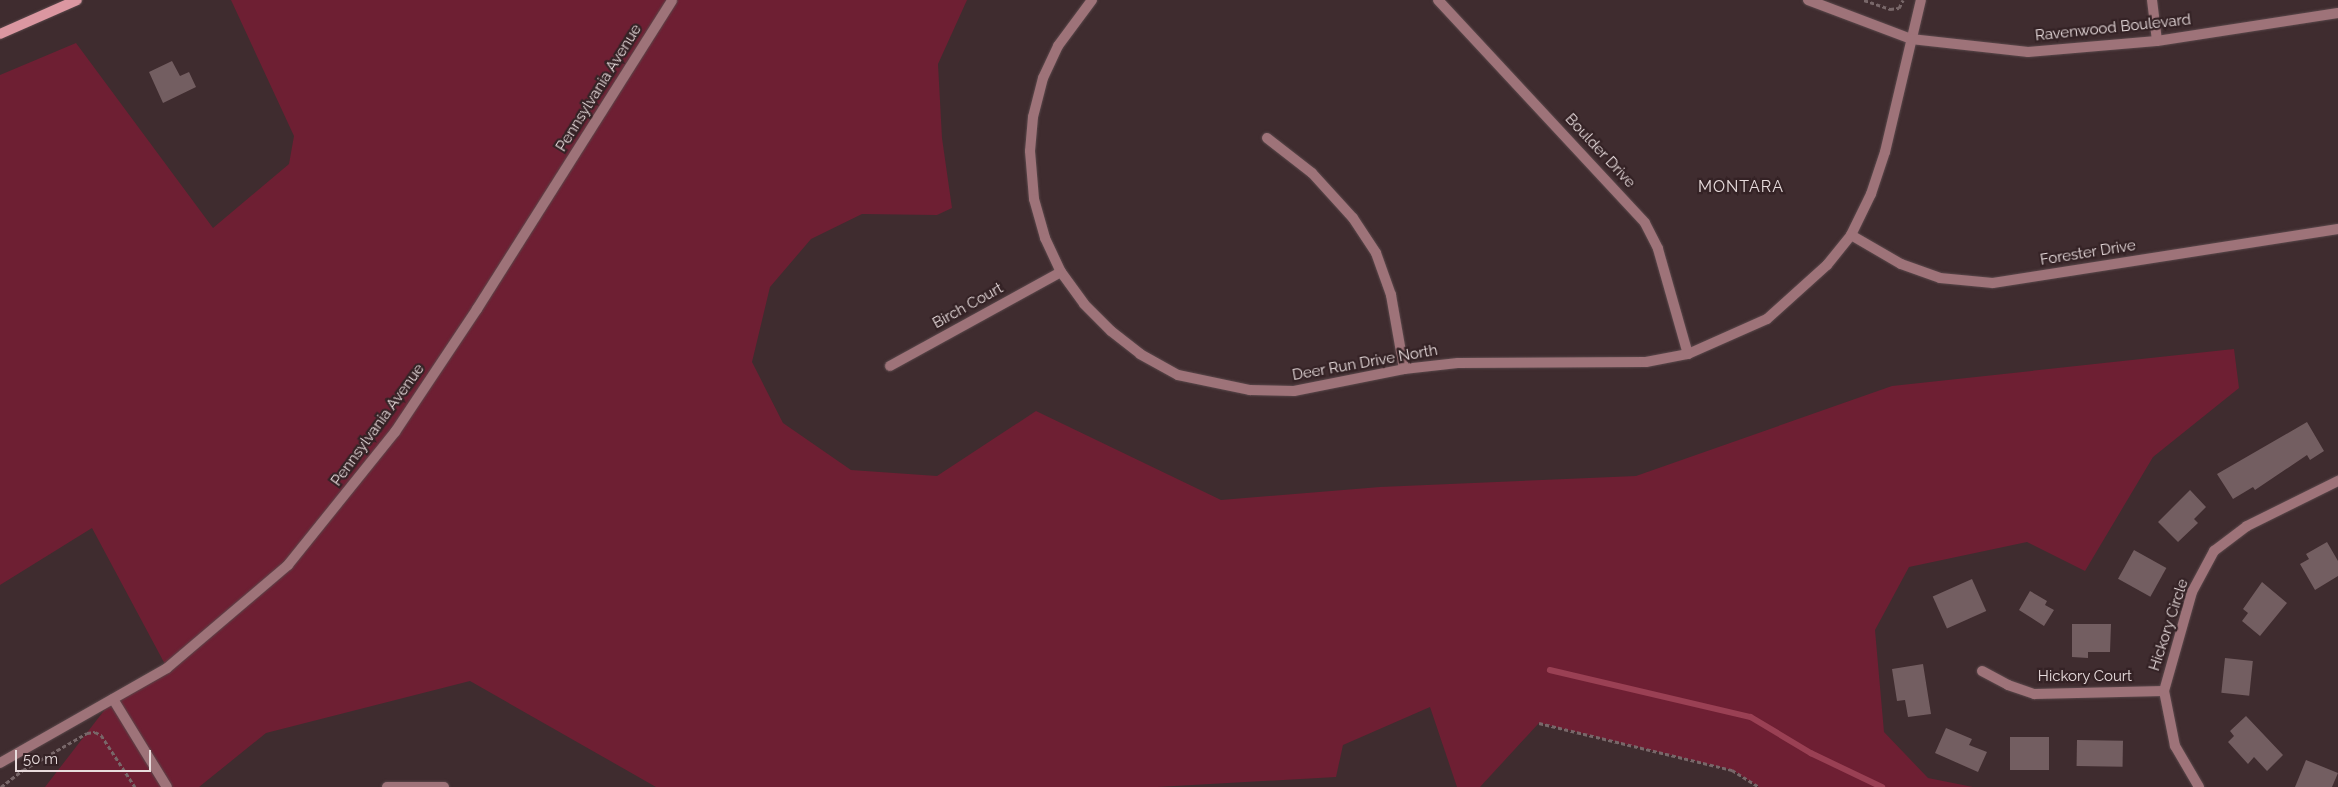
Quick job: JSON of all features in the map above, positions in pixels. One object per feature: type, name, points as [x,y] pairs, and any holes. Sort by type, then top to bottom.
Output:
[{"type":"street","points":[[0,34],[78,0]]},
{"type":"street","name":"Pennsylvania Avenue","points":[[0,763],[167,668],[288,565],[335,510],[395,432],[477,309],[672,0]]},
{"type":"street","name":"Deer Run Drive North","points":[[1092,0],[1058,46],[1043,78],[1033,117],[1030,151],[1034,199],[1045,238],[1061,272],[1084,304],[1111,331],[1140,354],[1178,375],[1250,390],[1294,391],[1404,369],[1458,363],[1646,362],[1688,354],[1767,319],[1827,265],[1851,235],[1871,194],[1885,152],[1921,0]]},
{"type":"street","name":"Boulder Drive","points":[[1438,0],[1645,223],[1658,249],[1688,354]]},
{"type":"street","name":"Ravenwood Boulevard","points":[[1808,0],[1911,39],[2028,52],[2156,41],[2338,13]]},
{"type":"street","points":[[2152,0],[2156,41]]},
{"type":"street","points":[[1267,138],[1312,173],[1353,218],[1376,253],[1391,295],[1404,369]]},
{"type":"street","name":"Forester Drive","points":[[1851,235],[1901,264],[1940,278],[1993,283],[2338,229]]},
{"type":"street","name":"Birch Court","points":[[890,366],[1061,272]]},
{"type":"street","name":"Hickory Circle","points":[[2199,787],[2174,746],[2164,691],[2192,592],[2214,551],[2247,526],[2282,505],[2338,481]]},
{"type":"street","name":"Hickory Court","points":[[1982,671],[2008,685],[2034,694],[2164,691]]},
{"type":"street","points":[[113,699],[168,787]]},
{"type":"street","points":[[387,787],[444,787]]},
{"type":"path","points":[[1864,0],[1890,9],[1899,8],[1903,0]]},
{"type":"path","points":[[1539,723],[1732,770],[1759,787]]},
{"type":"path","points":[[1,787],[23,770],[86,733],[94,732],[101,736],[135,787]]},
{"type":"shaded area","points":[[231,0],[967,0],[938,64],[942,138],[952,208],[937,215],[862,214],[811,239],[770,287],[752,362],[783,423],[851,470],[937,476],[1036,411],[1221,500],[1380,487],[1636,476],[1892,386],[2234,349],[2239,388],[2153,457],[2085,571],[2027,542],[1909,567],[1875,630],[1884,732],[1928,778],[1973,787],[1759,787],[1732,770],[1539,723],[1480,787],[1457,787],[1430,707],[1343,745],[1336,777],[1157,787],[656,787],[470,681],[266,733],[199,787],[45,787],[113,699],[167,668],[92,528],[0,585],[0,75],[76,43],[213,228],[289,164],[294,136]]},
{"type":"building","points":[[172,61],[180,76],[189,72],[196,87],[163,103],[149,72]]},
{"type":"building","points":[[2307,422],[2324,451],[2310,460],[2307,455],[2255,490],[2253,487],[2233,499],[2217,474]]},
{"type":"building","points":[[2190,490],[2206,507],[2194,519],[2198,523],[2178,542],[2158,522]]},
{"type":"building","points":[[2327,542],[2338,561],[2338,576],[2315,590],[2300,564],[2309,559],[2306,554]]},
{"type":"building","points":[[2134,550],[2166,568],[2150,597],[2118,579]]},
{"type":"building","points":[[1972,579],[1986,611],[1947,628],[1933,596]]},
{"type":"building","points":[[2262,582],[2287,603],[2260,636],[2242,621],[2248,613],[2243,609]]},
{"type":"building","points":[[2030,591],[2047,601],[2045,605],[2054,610],[2044,626],[2019,610]]},
{"type":"building","points":[[2072,624],[2111,624],[2110,652],[2088,652],[2088,658],[2072,657]]},
{"type":"building","points":[[2225,658],[2253,661],[2249,696],[2221,693]]},
{"type":"building","points":[[1923,664],[1931,714],[1908,717],[1905,700],[1897,701],[1892,669]]},
{"type":"building","points":[[2246,716],[2283,755],[2267,771],[2254,757],[2248,764],[2228,742],[2234,736],[2230,731]]},
{"type":"building","points":[[1946,728],[1972,739],[1969,745],[1987,752],[1978,772],[1935,753]]},
{"type":"building","points":[[2010,737],[2049,737],[2049,770],[2010,770]]},
{"type":"building","points":[[2077,740],[2123,741],[2123,767],[2077,766]]},
{"type":"building","points":[[2306,760],[2338,773],[2332,787],[2295,787]]},
{"type":"waterway","points":[[1550,670],[1751,717],[1811,753],[1882,787]]},
{"type":"district","name":"MONTARA","points":[[1741,187]]}]
